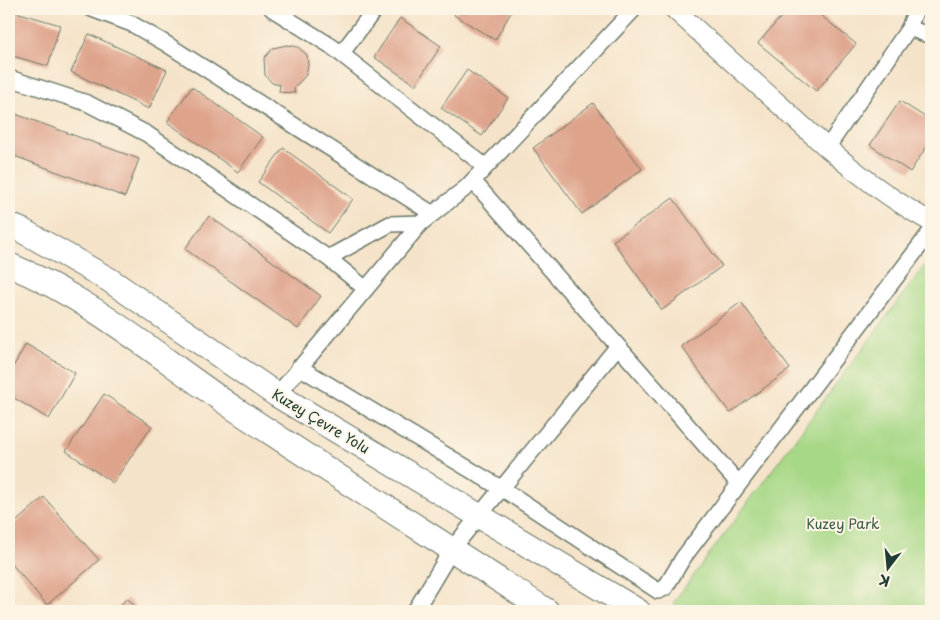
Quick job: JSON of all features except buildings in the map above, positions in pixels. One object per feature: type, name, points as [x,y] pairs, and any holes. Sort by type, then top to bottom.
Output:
[{"type":"main road","name":"Kuzey Çevre Yolu","points":[[9,225],[108,279],[277,395],[638,611]]},
{"type":"main road","points":[[9,264],[95,310],[237,410],[547,611]]},
{"type":"street","points":[[92,9],[132,24],[165,43],[433,214]]},
{"type":"street","points":[[272,9],[341,54],[486,167]]},
{"type":"street","points":[[341,54],[375,9]]},
{"type":"street","points":[[277,395],[421,224],[467,187],[634,9]]},
{"type":"street","points":[[674,9],[868,183],[902,206],[931,222]]},
{"type":"street","points":[[827,148],[909,28],[916,9]]},
{"type":"street","points":[[909,28],[931,36]]},
{"type":"street","points":[[9,78],[87,102],[147,134],[328,258],[366,289]]},
{"type":"street","points":[[473,180],[739,484]]},
{"type":"street","points":[[328,258],[390,224],[421,224]]},
{"type":"street","points":[[300,367],[501,488],[658,591],[665,588],[683,558],[931,231]]},
{"type":"street","points":[[415,611],[452,549],[618,346]]},
{"type":"green space","name":"Kuzey Park","points":[[931,257],[931,611],[683,611],[673,603]]}]
